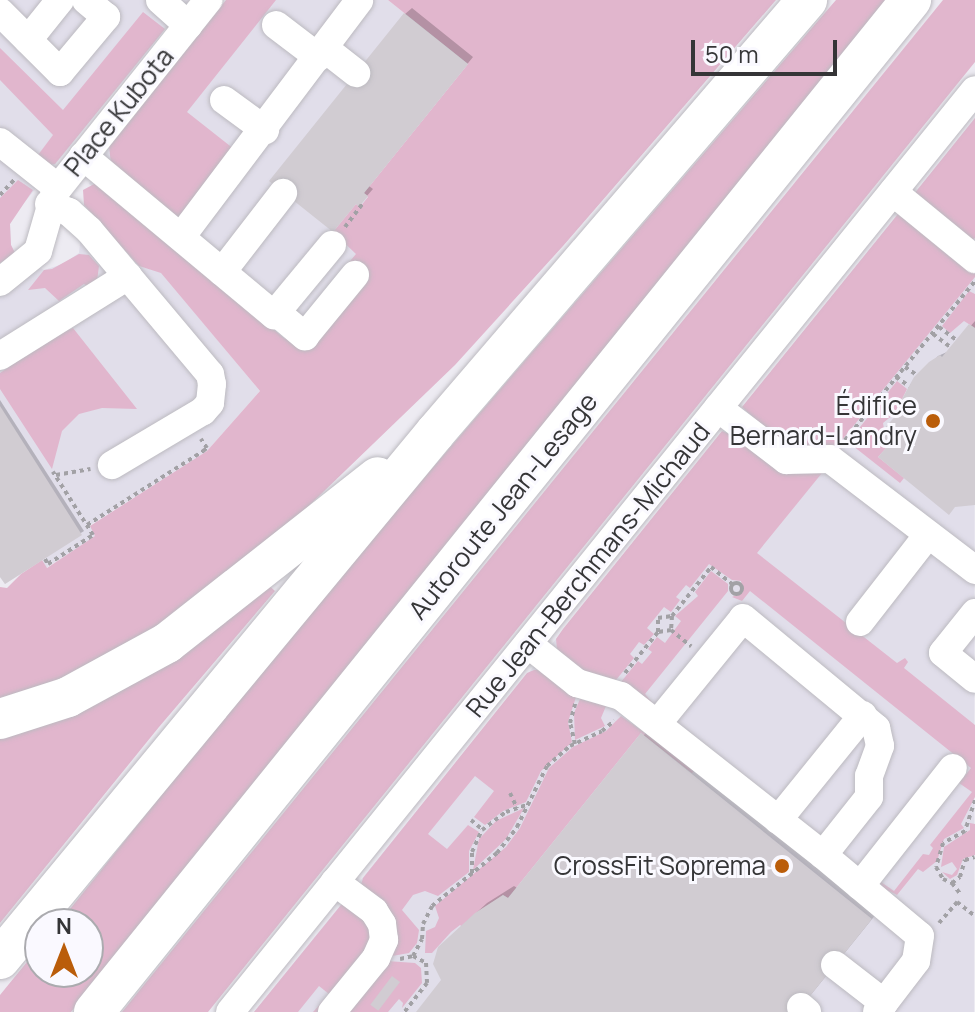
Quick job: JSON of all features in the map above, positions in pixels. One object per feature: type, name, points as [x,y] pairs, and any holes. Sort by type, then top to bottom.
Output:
[{"type":"highway","points":[[0,959],[435,433],[807,0]]},
{"type":"highway","name":"Autoroute Jean-Lesage","points":[[94,1012],[911,0]]},
{"type":"highway","points":[[0,719],[68,697],[167,643],[435,433]]},
{"type":"street","points":[[28,40],[60,0]]},
{"type":"street","points":[[0,12],[60,72],[106,17],[86,0]]},
{"type":"street","points":[[160,0],[188,25]]},
{"type":"street","name":"Place Kubota","points":[[0,282],[38,251],[51,208],[83,156],[208,0]]},
{"type":"street","points":[[181,237],[265,130],[359,1]]},
{"type":"street","points":[[276,25],[356,73]]},
{"type":"street","name":"Rue Jean-Berchmans-Michaud","points":[[230,1012],[975,90]]},
{"type":"street","points":[[224,100],[265,130]]},
{"type":"street","points":[[0,142],[51,208],[75,217],[210,374],[212,394],[203,411],[112,465]]},
{"type":"street","points":[[83,156],[274,315],[335,241]]},
{"type":"street","points":[[893,192],[975,259]]},
{"type":"street","points":[[222,272],[283,193]]},
{"type":"street","points":[[276,312],[305,336],[355,275]]},
{"type":"street","points":[[0,356],[128,276]]},
{"type":"street","points":[[718,408],[786,460],[830,459],[975,570]]},
{"type":"street","points":[[860,622],[927,536]]},
{"type":"street","points":[[975,613],[943,653],[975,679]]},
{"type":"street","points":[[657,724],[743,618],[863,715],[879,736],[877,758],[869,776],[869,797],[823,855]]},
{"type":"street","points":[[528,644],[577,683],[621,696],[823,855],[920,936],[916,961],[880,1008],[835,965]]},
{"type":"street","points":[[778,820],[863,715]]},
{"type":"street","points":[[860,886],[953,768]]},
{"type":"street","points":[[332,1012],[376,958],[384,940],[382,924],[374,911],[335,882]]},
{"type":"path","points":[[335,241],[363,203]]},
{"type":"path","points":[[846,440],[975,281]]},
{"type":"path","points":[[938,326],[956,340]]},
{"type":"path","points":[[932,334],[950,347]]},
{"type":"path","points":[[905,367],[917,375]]},
{"type":"path","points":[[896,377],[909,386]]},
{"type":"path","points":[[87,525],[203,451]]},
{"type":"path","points":[[45,559],[48,564],[93,535],[54,474],[112,465]]},
{"type":"path","points":[[671,630],[672,616],[711,567],[732,584],[739,583],[742,587],[739,592],[731,593],[732,584]]},
{"type":"path","points":[[619,681],[658,632],[658,618],[672,616]]},
{"type":"path","points":[[658,632],[671,630],[687,643]]},
{"type":"path","points":[[575,744],[570,723],[578,698]]},
{"type":"path","points":[[413,956],[432,906],[497,853],[517,827],[547,766],[575,744],[602,731],[619,715]]},
{"type":"path","points":[[510,793],[517,808]]},
{"type":"path","points":[[961,895],[952,883],[943,879],[936,867],[947,839],[965,831],[975,800]]},
{"type":"path","points":[[472,873],[472,852],[483,830],[517,808],[528,805]]},
{"type":"path","points":[[471,820],[483,830]]},
{"type":"path","points":[[952,883],[960,877],[965,860],[975,857]]},
{"type":"path","points":[[920,936],[926,937],[957,902],[975,916]]},
{"type":"path","points":[[392,959],[413,956],[433,963]]},
{"type":"path","points":[[404,1012],[427,983],[426,963]]},
{"type":"shaded area","points":[[0,0],[189,0],[15,214],[10,224],[11,245],[15,253],[44,270],[63,264],[79,253],[84,205],[139,266],[161,272],[260,391],[207,451],[90,525],[96,536],[46,568],[42,560],[5,584],[0,577]]},
{"type":"shaded area","points":[[226,0],[388,0],[468,64],[364,193],[368,196],[356,254],[376,279],[307,358],[89,184],[109,146]]},
{"type":"shaded area","points":[[226,0],[276,0],[187,112],[239,153],[183,221],[111,164],[109,146]]},
{"type":"shaded area","points":[[388,0],[776,0],[563,246],[455,365],[291,523],[195,602],[110,658],[0,704],[0,587],[7,588],[42,560],[47,568],[95,536],[90,526],[207,451],[260,391],[161,273],[139,266],[84,205],[83,190],[96,183],[105,189],[285,339],[292,332],[312,348],[369,279],[355,267],[299,322],[356,254],[333,232],[356,204],[360,207],[368,197],[364,193],[468,64]]},
{"type":"shaded area","points":[[836,0],[891,0],[104,971],[104,908],[71,908],[245,691],[435,465]]},
{"type":"shaded area","points":[[943,0],[975,0],[975,62],[208,1012],[122,1012]]},
{"type":"shaded area","points":[[143,12],[165,29],[55,164],[49,165],[38,155],[53,135],[0,80],[0,48],[63,110]]},
{"type":"shaded area","points":[[975,118],[974,1012],[254,1012],[556,639]]},
{"type":"shaded area","points":[[975,118],[975,238],[971,241],[914,194]]},
{"type":"shaded area","points":[[18,180],[33,190],[10,224],[11,245],[15,253],[0,263],[0,198]]},
{"type":"shaded area","points":[[898,214],[975,272],[975,277],[837,446],[789,449],[742,407]]},
{"type":"shaded area","points":[[79,254],[89,255],[99,266],[97,281],[89,287],[84,284],[59,301],[45,288],[28,290],[44,270],[52,269]]},
{"type":"shaded area","points":[[969,291],[975,294],[975,328],[964,321],[950,333],[942,326]]},
{"type":"shaded area","points":[[73,328],[137,409],[102,408],[79,414],[62,431],[52,469],[0,389],[0,373],[54,336]]},
{"type":"shaded area","points":[[897,381],[907,389],[901,401],[905,405],[883,423],[887,447],[878,457],[904,478],[900,483],[848,442]]},
{"type":"shaded area","points":[[722,431],[822,473],[757,553],[897,663],[905,658],[908,662],[904,668],[975,725],[975,797],[961,824],[964,828],[944,839],[937,861],[923,872],[918,869],[897,895],[877,885],[881,882],[894,891],[923,854],[929,855],[933,848],[930,845],[972,792],[959,783],[971,768],[750,591],[742,601],[732,597],[743,592],[741,581],[732,580],[709,564],[690,588],[686,585],[676,597],[680,600],[671,612],[664,607],[647,628],[654,634],[644,645],[639,642],[630,654],[634,658],[616,680],[588,676],[557,649],[556,639],[563,629]]},
{"type":"shaded area","points":[[711,571],[728,584],[728,591],[645,694],[656,707],[621,682],[638,661],[642,664],[652,652],[648,649],[657,637],[665,643],[681,621],[675,616],[698,596],[695,592]]},
{"type":"shaded area","points":[[263,580],[275,591],[159,727],[0,923],[0,736]]},
{"type":"shaded area","points":[[541,670],[576,697],[568,722],[572,742],[541,771],[526,802],[503,811],[485,825],[474,817],[494,791],[475,776],[428,834],[447,849],[468,825],[479,832],[469,851],[469,872],[438,896],[425,891],[413,895],[402,910],[419,930],[417,943],[409,953],[392,956],[361,885],[363,878],[527,673]]},
{"type":"shaded area","points":[[580,699],[606,706],[601,718],[605,726],[575,740],[574,713]]},
{"type":"shaded area","points":[[621,716],[696,769],[692,773],[641,733],[508,898],[503,895],[481,910],[464,928],[460,925],[451,932],[432,953],[425,953],[426,931],[435,927],[439,918],[435,906],[506,847],[520,828],[549,768],[573,747],[606,731]]},
{"type":"shaded area","points":[[524,808],[506,839],[473,870],[479,839],[496,821]]},
{"type":"shaded area","points":[[970,823],[975,824],[975,855],[963,859],[957,875],[950,879],[942,872],[952,875],[957,869],[952,862],[941,867],[944,847],[970,830]]},
{"type":"shaded area","points":[[347,904],[372,928],[370,947],[317,1012],[313,1012],[329,994],[319,986],[298,1012],[254,1012],[341,905]]},
{"type":"shaded area","points":[[387,961],[415,963],[421,968],[422,983],[402,1008],[403,1003],[399,999],[388,1012],[349,1012]]},
{"type":"shaded area","points":[[24,966],[24,988],[90,988],[71,1012],[0,1012],[0,995]]},
{"type":"building","points":[[404,13],[468,64],[364,193],[368,196],[359,207],[356,204],[333,232],[269,181]]},
{"type":"building","name":"Édifice Bernard-Landry","points":[[969,324],[975,328],[975,505],[955,507],[949,515],[878,457],[887,447],[876,438],[905,405],[901,401],[914,377],[929,362],[940,355],[942,357]]},
{"type":"building","points":[[0,406],[82,535],[5,584],[0,577]]},
{"type":"building","points":[[641,733],[872,919],[797,1012],[416,1012],[441,980],[433,964],[438,947],[475,913],[503,895],[508,898]]},
{"type":"building","points":[[392,976],[400,982],[378,1011],[370,1005]]},
{"type":"place","name":"Édifice Bernard-Landry","points":[[933,421]]},
{"type":"place","name":"CrossFit Soprema","points":[[782,866]]}]
